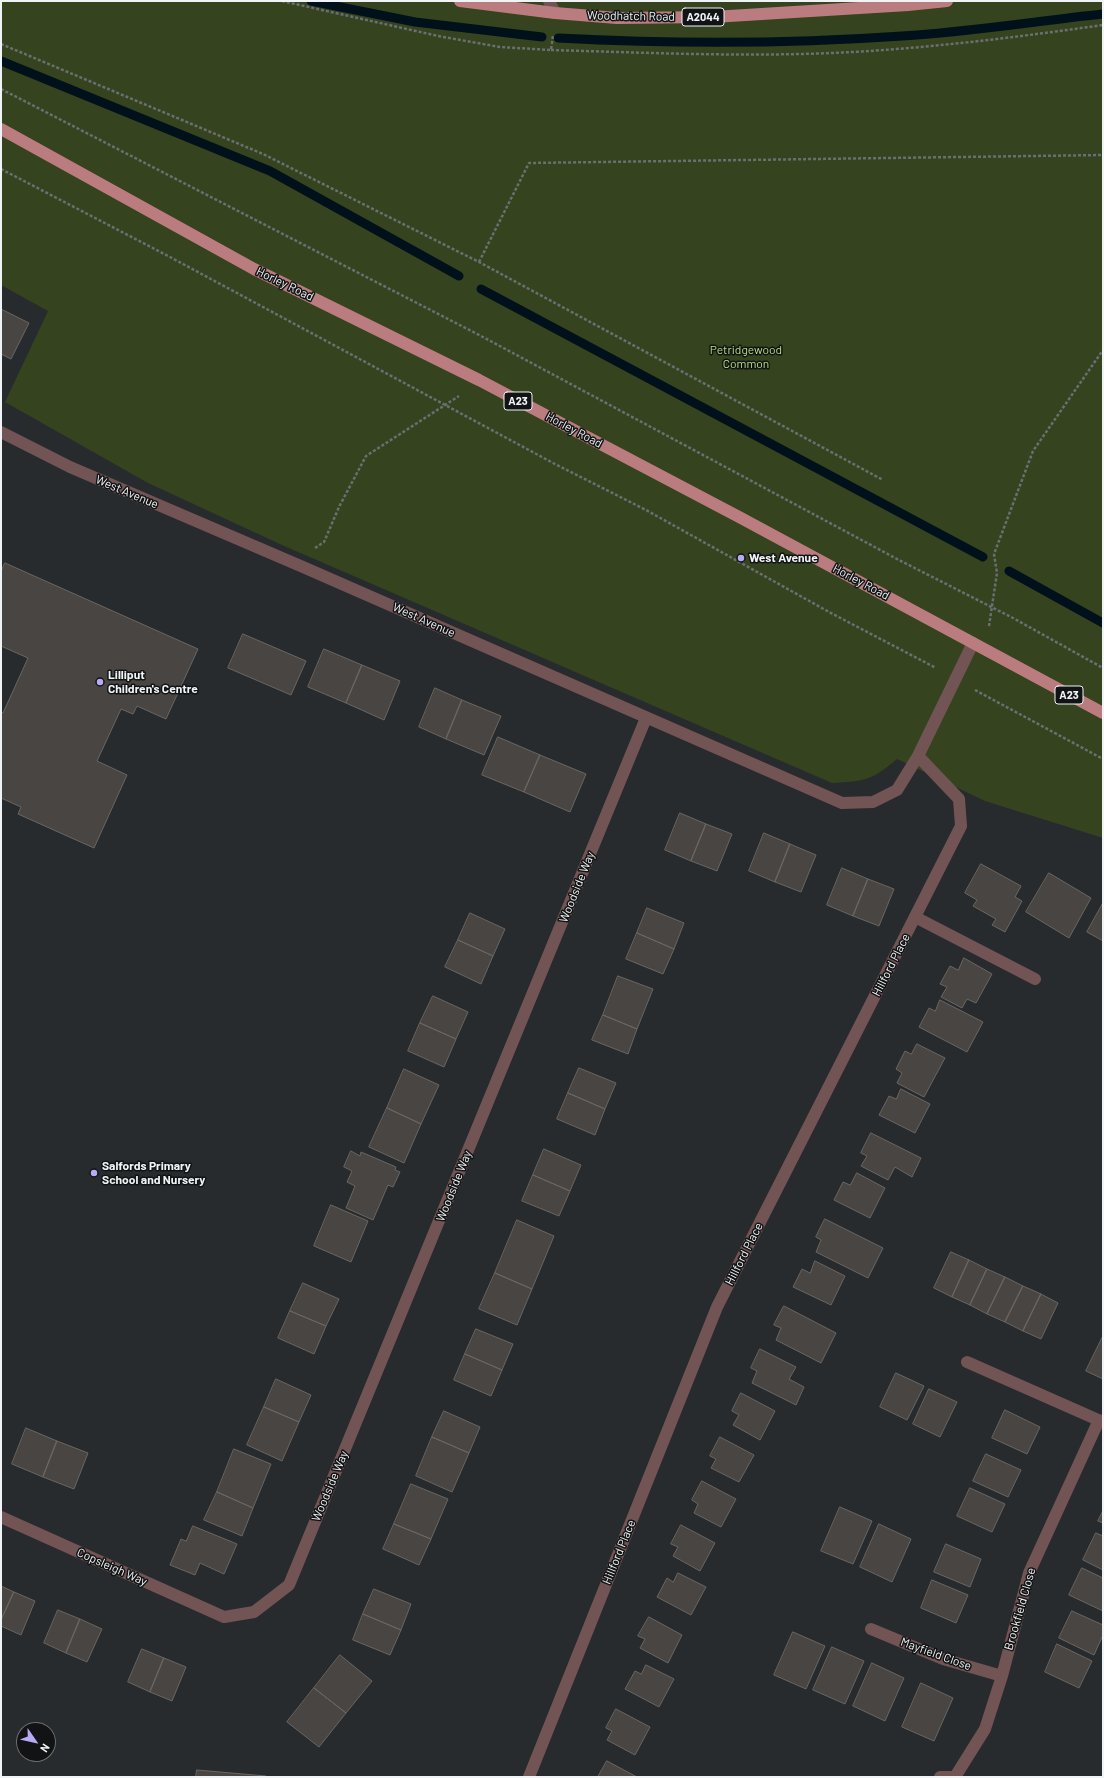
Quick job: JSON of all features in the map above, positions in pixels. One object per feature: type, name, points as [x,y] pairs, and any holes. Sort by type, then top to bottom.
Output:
[{"type":"main road","name":"Woodhatch Road","points":[[460,1],[555,13],[617,18],[713,17],[908,5],[947,1]]},
{"type":"main road","name":"Horley Road","points":[[1,130],[254,269],[479,380],[734,514],[1103,713]]},
{"type":"street","points":[[548,1],[555,13]]},
{"type":"street","name":"West Avenue","points":[[1,432],[70,467],[303,567],[842,803],[873,802],[897,790],[918,756],[973,643]]},
{"type":"street","name":"Woodside Way","points":[[224,1617],[254,1612],[289,1584],[646,718]]},
{"type":"street","name":"Hillford Place","points":[[529,1777],[717,1307],[961,826],[959,800],[918,756]]},
{"type":"street","points":[[915,917],[1035,979]]},
{"type":"street","name":"Brookfield Close","points":[[955,1777],[985,1729],[1002,1676],[1029,1573],[1101,1421],[968,1362]]},
{"type":"street","name":"Copsleigh Way","points":[[1,1517],[224,1617]]},
{"type":"street","name":"Mayfield Close","points":[[871,1629],[942,1658],[1002,1676]]},
{"type":"street","points":[[940,1777],[955,1777]]},
{"type":"path","points":[[282,1],[438,36],[500,47],[551,50],[737,55],[868,51],[1006,38],[1103,25]]},
{"type":"path","points":[[551,50],[555,13]]},
{"type":"path","points":[[1,44],[263,154],[479,262],[883,480]]},
{"type":"path","points":[[1,89],[483,337],[897,559],[992,607],[1103,668]]},
{"type":"path","points":[[479,262],[529,162],[1103,155]]},
{"type":"path","points":[[1,169],[553,463],[646,510],[955,680],[1103,759]]},
{"type":"path","points":[[986,650],[997,573],[994,554],[1034,451],[1103,350]]},
{"type":"path","points":[[303,567],[302,556],[324,542],[339,508],[366,456],[446,405],[479,380]]},
{"type":"green space","name":"Petridgewood Common","points":[[1,1],[1103,1],[1103,838],[985,801],[897,759],[874,776],[852,782],[832,783],[282,545],[148,483],[5,402],[48,311],[1,285]]},
{"type":"building","points":[[1,309],[29,323],[11,359],[1,354]]},
{"type":"building","name":"Lilliput Children's Centre","points":[[5,563],[198,649],[166,719],[137,706],[133,714],[121,709],[97,761],[127,775],[94,848],[18,814],[21,807],[1,798],[1,712],[3,713],[28,658],[1,646],[1,572]]},
{"type":"building","points":[[243,634],[306,661],[291,695],[228,668]]},
{"type":"building","points":[[324,649],[362,665],[346,703],[308,687]]},
{"type":"building","points":[[362,665],[400,681],[384,720],[346,703]]},
{"type":"building","points":[[435,688],[462,700],[446,739],[419,727]]},
{"type":"building","points":[[462,700],[501,716],[484,755],[446,739]]},
{"type":"building","points":[[498,737],[540,755],[524,792],[482,775]]},
{"type":"building","points":[[540,755],[586,774],[570,812],[524,792]]},
{"type":"building","points":[[680,813],[706,824],[691,861],[665,850]]},
{"type":"building","points":[[706,824],[732,834],[717,871],[691,861]]},
{"type":"building","points":[[764,833],[790,844],[775,882],[749,871]]},
{"type":"building","points":[[790,844],[816,855],[801,892],[775,882]]},
{"type":"building","points":[[981,864],[1021,886],[1015,897],[1022,901],[1005,932],[992,925],[996,919],[973,906],[977,900],[965,893]]},
{"type":"building","points":[[842,868],[868,879],[853,916],[827,905]]},
{"type":"building","points":[[1049,873],[1091,898],[1069,938],[1026,912]]},
{"type":"building","points":[[868,879],[894,889],[879,926],[853,916]]},
{"type":"building","points":[[1103,903],[1103,941],[1087,932]]},
{"type":"building","points":[[647,908],[684,923],[674,949],[637,933]]},
{"type":"building","points":[[470,913],[505,929],[493,956],[458,940]]},
{"type":"building","points":[[637,933],[674,949],[663,974],[626,959]]},
{"type":"building","points":[[458,940],[493,956],[481,984],[445,967]]},
{"type":"building","points":[[964,958],[992,974],[976,1003],[967,999],[962,1008],[941,997],[947,987],[940,984],[950,966],[958,970]]},
{"type":"building","points":[[618,976],[653,989],[637,1029],[603,1015]]},
{"type":"building","points":[[433,996],[468,1012],[456,1039],[420,1023]]},
{"type":"building","points":[[940,1000],[983,1022],[967,1052],[919,1027],[929,1008],[935,1011]]},
{"type":"building","points":[[603,1015],[637,1029],[628,1054],[592,1040]]},
{"type":"building","points":[[420,1023],[456,1039],[444,1067],[408,1051]]},
{"type":"building","points":[[917,1044],[945,1058],[924,1097],[897,1083],[902,1073],[896,1069],[905,1051],[911,1054]]},
{"type":"building","points":[[579,1068],[616,1083],[605,1109],[568,1093]]},
{"type":"building","points":[[404,1069],[439,1085],[421,1124],[387,1108]]},
{"type":"building","points":[[901,1089],[930,1104],[915,1133],[879,1115],[889,1096],[896,1099]]},
{"type":"building","points":[[568,1093],[605,1109],[595,1135],[557,1119]]},
{"type":"building","points":[[387,1108],[421,1124],[404,1163],[369,1147]]},
{"type":"building","points":[[871,1133],[921,1158],[912,1177],[895,1167],[888,1180],[861,1166],[867,1156],[861,1153]]},
{"type":"building","points":[[544,1149],[581,1165],[570,1191],[533,1175]]},
{"type":"building","points":[[351,1151],[360,1156],[361,1152],[396,1167],[395,1170],[400,1172],[393,1187],[388,1185],[373,1220],[346,1208],[355,1186],[347,1182],[352,1171],[344,1167]]},
{"type":"building","points":[[857,1173],[885,1188],[870,1218],[834,1200],[843,1182],[850,1185]]},
{"type":"building","points":[[533,1175],[570,1191],[559,1216],[522,1201]]},
{"type":"building","points":[[331,1205],[368,1221],[351,1262],[314,1246]]},
{"type":"building","points":[[825,1219],[883,1248],[868,1278],[816,1252],[821,1240],[816,1237]]},
{"type":"building","points":[[517,1220],[554,1236],[532,1289],[495,1273]]},
{"type":"building","points":[[951,1252],[969,1260],[952,1297],[934,1288]]},
{"type":"building","points":[[969,1260],[987,1269],[970,1305],[952,1297]]},
{"type":"building","points":[[815,1261],[845,1276],[831,1305],[793,1287],[802,1269],[810,1273]]},
{"type":"building","points":[[987,1269],[1005,1277],[987,1314],[970,1305]]},
{"type":"building","points":[[495,1273],[532,1289],[517,1325],[479,1309]]},
{"type":"building","points":[[1005,1277],[1023,1286],[1005,1322],[987,1314]]},
{"type":"building","points":[[303,1283],[339,1299],[326,1326],[290,1311]]},
{"type":"building","points":[[1023,1286],[1041,1294],[1023,1331],[1005,1322]]},
{"type":"building","points":[[1041,1294],[1058,1303],[1041,1339],[1023,1331]]},
{"type":"building","points":[[784,1306],[836,1333],[821,1363],[776,1340],[781,1328],[774,1325]]},
{"type":"building","points":[[290,1311],[326,1326],[314,1354],[278,1338]]},
{"type":"building","points":[[476,1329],[513,1344],[502,1370],[465,1354]]},
{"type":"building","points":[[1103,1336],[1103,1379],[1086,1371]]},
{"type":"building","points":[[760,1349],[796,1367],[789,1379],[804,1387],[796,1405],[752,1383],[757,1371],[751,1368]]},
{"type":"building","points":[[465,1354],[502,1370],[491,1396],[454,1380]]},
{"type":"building","points":[[896,1373],[924,1386],[907,1420],[880,1407]]},
{"type":"building","points":[[276,1379],[311,1395],[299,1422],[264,1407]]},
{"type":"building","points":[[929,1389],[957,1402],[940,1437],[913,1424]]},
{"type":"building","points":[[741,1393],[775,1411],[760,1440],[733,1425],[739,1415],[732,1411]]},
{"type":"building","points":[[264,1407],[299,1422],[282,1461],[247,1445]]},
{"type":"building","points":[[1005,1410],[1040,1427],[1027,1454],[992,1438]]},
{"type":"building","points":[[444,1411],[480,1427],[469,1453],[432,1437]]},
{"type":"building","points":[[26,1428],[57,1441],[43,1477],[12,1464]]},
{"type":"building","points":[[432,1437],[469,1453],[452,1492],[416,1476]]},
{"type":"building","points":[[720,1437],[754,1455],[739,1482],[711,1468],[716,1459],[710,1456]]},
{"type":"building","points":[[57,1441],[88,1453],[74,1489],[43,1477]]},
{"type":"building","points":[[234,1449],[271,1464],[253,1508],[217,1492]]},
{"type":"building","points":[[986,1454],[1021,1470],[1008,1497],[973,1481]]},
{"type":"building","points":[[702,1481],[736,1499],[721,1527],[694,1513],[698,1504],[692,1500]]},
{"type":"building","points":[[411,1484],[448,1499],[431,1539],[394,1524]]},
{"type":"building","points":[[970,1488],[1005,1504],[992,1532],[957,1516]]},
{"type":"building","points":[[217,1492],[253,1508],[242,1536],[204,1520]]},
{"type":"building","points":[[840,1507],[872,1521],[853,1564],[821,1551]]},
{"type":"building","points":[[1103,1511],[1103,1523],[1098,1521]]},
{"type":"building","points":[[394,1524],[431,1539],[419,1565],[383,1549]]},
{"type":"building","points":[[879,1524],[911,1539],[892,1582],[860,1567]]},
{"type":"building","points":[[681,1525],[715,1543],[700,1571],[673,1556],[678,1547],[671,1544]]},
{"type":"building","points":[[193,1526],[237,1544],[224,1574],[200,1563],[195,1575],[170,1565],[181,1539],[186,1541]]},
{"type":"building","points":[[1096,1533],[1103,1536],[1103,1570],[1083,1560]]},
{"type":"building","points":[[946,1544],[981,1559],[970,1587],[934,1572]]},
{"type":"building","points":[[1082,1568],[1103,1578],[1103,1611],[1069,1595]]},
{"type":"building","points":[[678,1573],[706,1587],[691,1615],[657,1597],[667,1578],[673,1582]]},
{"type":"building","points":[[932,1580],[968,1595],[956,1623],[921,1608]]},
{"type":"building","points":[[1,1586],[14,1592],[1,1620]]},
{"type":"building","points":[[374,1589],[411,1604],[401,1630],[363,1614]]},
{"type":"building","points":[[14,1592],[35,1601],[21,1635],[1,1626],[1,1620]]},
{"type":"building","points":[[58,1610],[80,1619],[66,1653],[44,1643]]},
{"type":"building","points":[[1072,1611],[1103,1625],[1103,1635],[1094,1655],[1059,1638]]},
{"type":"building","points":[[363,1614],[401,1630],[390,1655],[353,1640]]},
{"type":"building","points":[[649,1617],[682,1635],[668,1663],[640,1648],[645,1639],[638,1636]]},
{"type":"building","points":[[80,1619],[102,1629],[87,1662],[66,1653]]},
{"type":"building","points":[[793,1632],[825,1646],[806,1689],[774,1675]]},
{"type":"building","points":[[1057,1644],[1092,1661],[1079,1688],[1045,1672]]},
{"type":"building","points":[[832,1647],[864,1661],[845,1704],[813,1690]]},
{"type":"building","points":[[142,1649],[164,1658],[150,1692],[128,1682]]},
{"type":"building","points":[[340,1655],[372,1681],[346,1713],[314,1688]]},
{"type":"building","points":[[164,1658],[186,1667],[172,1701],[150,1692]]},
{"type":"building","points":[[872,1663],[904,1678],[885,1721],[853,1706]]},
{"type":"building","points":[[646,1665],[674,1679],[659,1707],[625,1689],[635,1671],[641,1674]]},
{"type":"building","points":[[921,1683],[953,1698],[934,1741],[902,1727]]},
{"type":"building","points":[[314,1688],[346,1713],[319,1747],[287,1722]]},
{"type":"building","points":[[616,1709],[650,1727],[635,1755],[607,1740],[612,1731],[606,1728]]},
{"type":"building","points":[[607,1761],[637,1777],[598,1777]]},
{"type":"building","points":[[197,1770],[266,1776],[266,1777],[196,1777]]},
{"type":"waterway","points":[[311,1],[415,22],[542,37]]},
{"type":"waterway","points":[[558,38],[687,42],[816,41],[927,34],[1103,14]]},
{"type":"waterway","points":[[1,61],[270,171],[459,276]]},
{"type":"waterway","points":[[481,289],[983,557]]},
{"type":"waterway","points":[[1009,571],[1103,623]]},
{"type":"place","name":"West Avenue","points":[[741,558]]},
{"type":"place","name":"Lilliput Children's Centre","points":[[100,682]]},
{"type":"place","name":"Salfords Primary School and Nursery","points":[[94,1173]]}]
